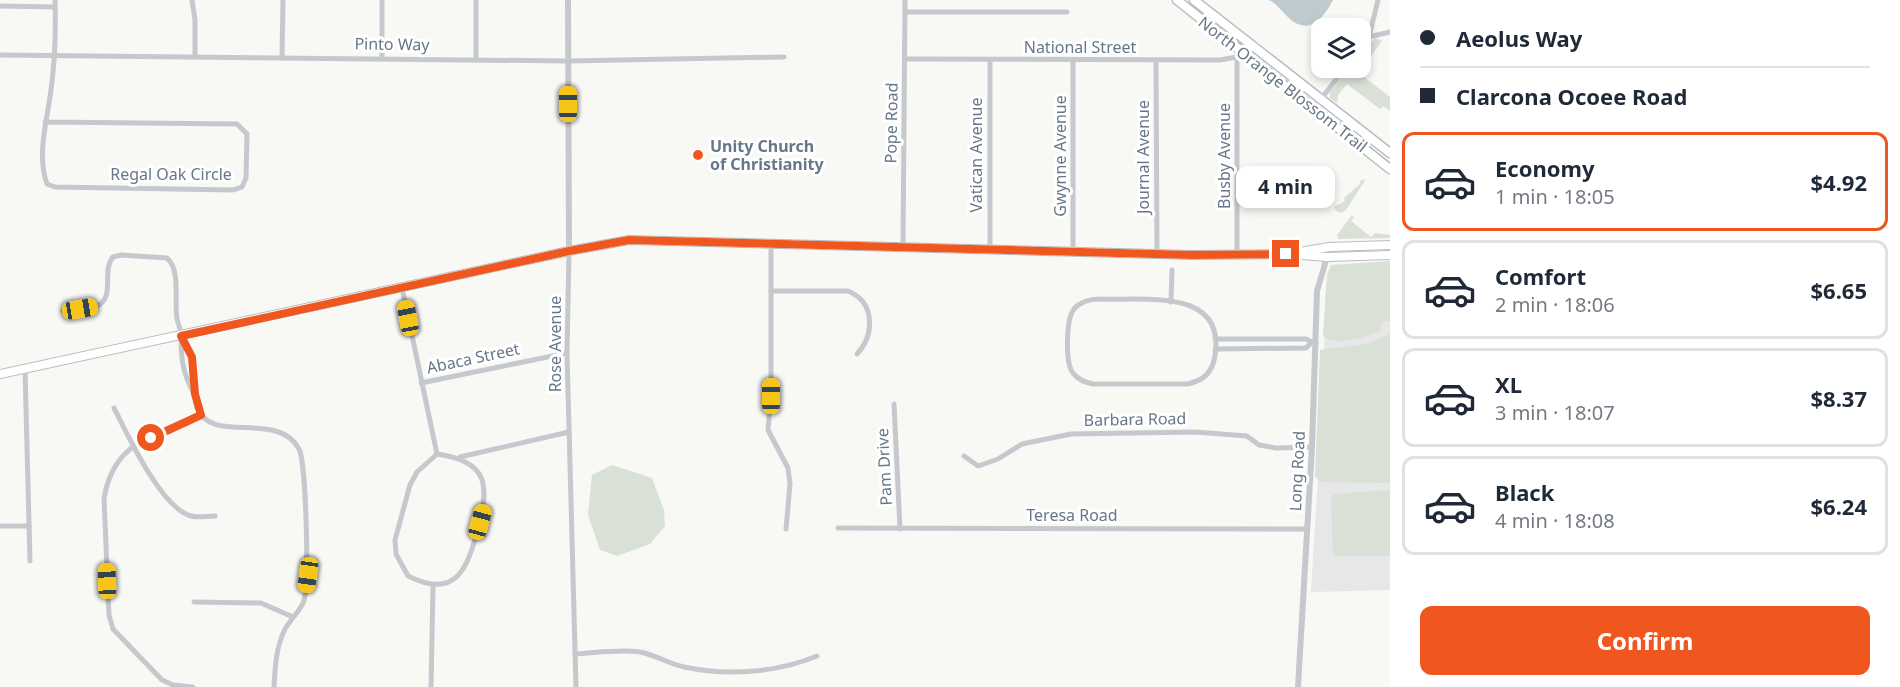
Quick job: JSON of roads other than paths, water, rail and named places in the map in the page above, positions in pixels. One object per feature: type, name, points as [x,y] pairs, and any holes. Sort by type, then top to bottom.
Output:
[{"type":"main road","name":"North Orange Blossom Trail","points":[[1177,0],[1240,54],[1314,108],[1390,169]]},
{"type":"main road","name":"North Orange Blossom Trail","points":[[1194,0],[1390,153]]},
{"type":"main road","points":[[0,374],[629,240],[1157,254],[1289,254],[1327,257],[1390,255]]},
{"type":"main road","points":[[1327,257],[1336,252],[1373,245]]},
{"type":"main road","points":[[1289,254],[1329,247],[1390,245]]},
{"type":"street","points":[[192,0],[195,20],[195,56]]},
{"type":"street","points":[[282,57],[283,0]]},
{"type":"street","points":[[382,0],[382,58]]},
{"type":"street","points":[[476,0],[476,59]]},
{"type":"street","name":"Rose Avenue","points":[[568,0],[567,352],[576,687]]},
{"type":"street","name":"Pope Road","points":[[903,246],[905,0]]},
{"type":"street","points":[[1371,29],[1378,0]]},
{"type":"street","points":[[0,6],[55,3]]},
{"type":"street","name":"Regal Oak Circle","points":[[45,122],[237,124],[247,134],[246,178],[242,187],[233,190],[55,188],[47,184],[43,174],[45,122],[55,56],[55,3]]},
{"type":"street","points":[[905,12],[1067,12]]},
{"type":"street","points":[[1371,37],[1390,32]]},
{"type":"street","points":[[1240,54],[1249,43]]},
{"type":"street","name":"National Street","points":[[905,59],[1220,60],[1240,54]]},
{"type":"street","name":"Busby Avenue","points":[[1237,255],[1240,54]]},
{"type":"street","name":"Pinto Way","points":[[0,55],[568,61],[784,57]]},
{"type":"street","name":"Journal Avenue","points":[[1156,60],[1157,254]]},
{"type":"street","name":"Vatican Avenue","points":[[990,61],[990,249]]},
{"type":"street","name":"Gwynne Avenue","points":[[1073,61],[1073,251]]},
{"type":"street","points":[[1314,108],[1337,78]]},
{"type":"street","points":[[771,242],[771,396],[768,429],[788,468],[789,509],[786,529]]},
{"type":"street","points":[[63,311],[96,306],[103,302],[107,295],[107,267],[113,257],[121,255],[161,257],[172,262],[181,336],[181,360],[184,375],[195,394]]},
{"type":"street","name":"Long Road","points":[[1298,687],[1312,447],[1313,344],[1317,291],[1327,257]]},
{"type":"street","points":[[1171,302],[1172,270]]},
{"type":"street","points":[[402,288],[437,454]]},
{"type":"street","points":[[771,291],[848,291],[860,296],[867,305],[869,331],[865,344],[857,354]]},
{"type":"street","points":[[1097,299],[1185,303],[1198,308],[1210,317],[1215,327],[1215,339],[1215,349],[1208,374],[1202,380],[1188,384],[1093,384],[1083,381],[1072,372],[1067,359],[1069,323],[1074,309],[1082,303],[1097,299]]},
{"type":"street","points":[[181,336],[192,357],[195,394],[201,415],[213,423],[226,427],[269,428],[286,433],[302,452],[308,575],[304,603],[293,617],[280,643],[275,663],[274,687]]},
{"type":"street","points":[[1215,339],[1306,339],[1313,344],[1306,348],[1215,349]]},
{"type":"street","name":"Abaca Street","points":[[421,383],[567,352]]},
{"type":"street","points":[[25,370],[30,561]]},
{"type":"street","name":"Pam Drive","points":[[894,404],[900,529]]},
{"type":"street","points":[[114,408],[170,503],[192,516],[215,516]]},
{"type":"street","points":[[193,687],[173,685],[162,680],[113,629],[109,615],[104,499],[107,482],[114,465],[134,445],[201,415]]},
{"type":"street","points":[[459,457],[473,466],[482,478],[485,503],[470,560],[457,578],[433,586],[408,576],[396,554],[396,540],[410,485],[417,471],[437,454],[459,457],[569,432]]},
{"type":"street","name":"Barbara Road","points":[[964,456],[978,466],[998,459],[1022,444],[1087,433],[1196,432],[1247,436],[1259,445],[1276,448],[1312,447]]},
{"type":"street","points":[[0,526],[29,526]]},
{"type":"street","name":"Teresa Road","points":[[838,528],[1307,529]]},
{"type":"street","points":[[431,687],[433,586]]},
{"type":"street","points":[[194,602],[261,603],[293,617]]},
{"type":"street","points":[[575,654],[632,651],[658,657],[681,667],[739,672],[789,666],[817,656]]},
{"type":"place","name":"Unity Church of Christianity","points":[[698,155]]}]
